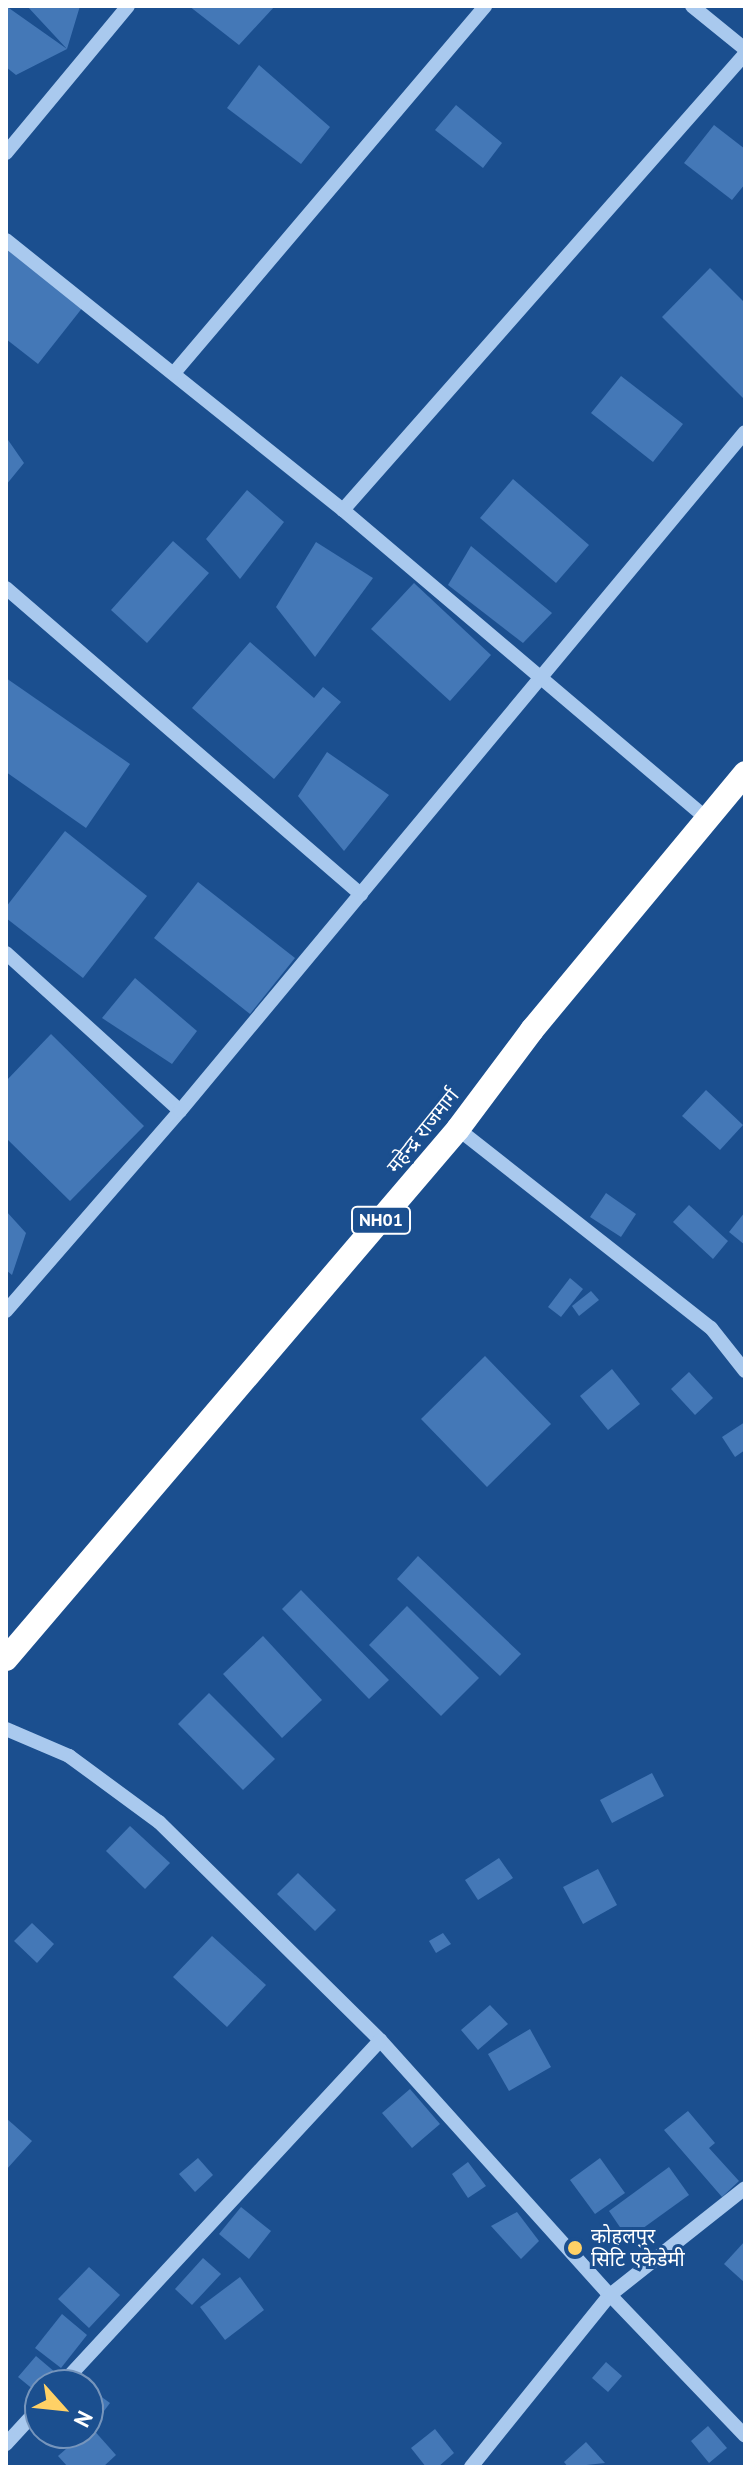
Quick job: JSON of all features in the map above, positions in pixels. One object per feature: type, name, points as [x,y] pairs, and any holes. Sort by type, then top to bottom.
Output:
[{"type":"highway","name":"महेन्द्र राजमार्ग","points":[[6,1659],[458,1129],[532,1030],[710,821],[745,773]]},
{"type":"street","points":[[6,153],[128,6]]},
{"type":"street","points":[[174,373],[485,6]]},
{"type":"street","points":[[343,510],[745,52],[692,6]]},
{"type":"street","points":[[6,240],[343,510],[710,821]]},
{"type":"street","points":[[6,1311],[180,1111],[745,432]]},
{"type":"street","points":[[6,588],[361,894]]},
{"type":"street","points":[[6,953],[180,1111]]},
{"type":"street","points":[[458,1129],[711,1328],[745,1371]]},
{"type":"street","points":[[6,1729],[69,1756],[159,1822],[380,2040],[610,2295],[745,2436]]},
{"type":"street","points":[[76,2369],[380,2040]]},
{"type":"street","points":[[471,2467],[610,2295],[745,2188]]},
{"type":"street","points":[[6,2444],[24,2424]]},
{"type":"building","points":[[6,6],[67,49],[16,75],[6,67]]},
{"type":"building","points":[[27,6],[80,6],[67,49]]},
{"type":"building","points":[[189,6],[275,6],[239,45]]},
{"type":"building","points":[[259,65],[330,127],[301,164],[227,108]]},
{"type":"building","points":[[456,105],[502,143],[483,168],[435,130]]},
{"type":"building","points":[[714,125],[745,149],[745,184],[732,200],[684,163]]},
{"type":"building","points":[[6,247],[83,307],[38,364],[6,339]]},
{"type":"building","points":[[710,268],[745,303],[745,400],[662,317]]},
{"type":"building","points":[[621,376],[683,424],[653,462],[591,413]]},
{"type":"building","points":[[6,437],[24,463],[6,485]]},
{"type":"building","points":[[513,479],[589,545],[556,583],[480,518]]},
{"type":"building","points":[[247,490],[284,522],[240,579],[206,539]]},
{"type":"building","points":[[173,541],[209,573],[147,643],[111,610]]},
{"type":"building","points":[[316,542],[373,578],[315,657],[276,607]]},
{"type":"building","points":[[471,546],[552,613],[523,643],[448,585]]},
{"type":"building","points":[[414,583],[491,655],[450,701],[371,629]]},
{"type":"building","points":[[250,642],[314,698],[323,687],[341,702],[274,779],[192,708]]},
{"type":"building","points":[[6,678],[130,764],[86,828],[6,772]]},
{"type":"building","points":[[327,752],[389,795],[344,851],[298,796]]},
{"type":"building","points":[[65,831],[147,896],[83,978],[6,918],[6,907]]},
{"type":"building","points":[[198,882],[295,958],[250,1014],[154,938]]},
{"type":"building","points":[[135,978],[197,1031],[172,1064],[102,1018]]},
{"type":"building","points":[[51,1034],[144,1126],[70,1201],[6,1138],[6,1081]]},
{"type":"building","points":[[706,1090],[743,1125],[720,1150],[682,1116]]},
{"type":"building","points":[[606,1193],[636,1214],[621,1237],[590,1217]]},
{"type":"building","points":[[689,1205],[728,1241],[713,1259],[673,1222]]},
{"type":"building","points":[[6,1211],[26,1233],[12,1275],[6,1270]]},
{"type":"building","points":[[745,1212],[745,1245],[729,1232]]},
{"type":"building","points":[[570,1278],[583,1289],[561,1317],[548,1307]]},
{"type":"building","points":[[591,1291],[599,1300],[579,1316],[572,1306]]},
{"type":"building","points":[[485,1356],[551,1424],[487,1487],[421,1419]]},
{"type":"building","points":[[612,1369],[640,1404],[608,1430],[580,1396]]},
{"type":"building","points":[[689,1372],[713,1398],[695,1415],[671,1389]]},
{"type":"building","points":[[745,1422],[745,1450],[735,1457],[722,1437]]},
{"type":"building","points":[[418,1556],[521,1654],[500,1676],[397,1579]]},
{"type":"building","points":[[301,1590],[389,1680],[369,1699],[282,1609]]},
{"type":"building","points":[[407,1606],[479,1678],[441,1716],[369,1645]]},
{"type":"building","points":[[263,1636],[322,1700],[282,1738],[223,1674]]},
{"type":"building","points":[[209,1693],[275,1759],[243,1790],[178,1724]]},
{"type":"building","points":[[652,1773],[664,1796],[612,1823],[600,1800]]},
{"type":"building","points":[[130,1826],[170,1863],[145,1889],[106,1851]]},
{"type":"building","points":[[499,1858],[513,1878],[478,1900],[465,1880]]},
{"type":"building","points":[[598,1869],[617,1905],[583,1924],[563,1887]]},
{"type":"building","points":[[298,1873],[336,1910],[315,1931],[277,1894]]},
{"type":"building","points":[[32,1923],[54,1944],[37,1963],[14,1941]]},
{"type":"building","points":[[443,1933],[451,1944],[436,1953],[429,1941]]},
{"type":"building","points":[[212,1936],[266,1985],[227,2027],[173,1977]]},
{"type":"building","points":[[490,2005],[508,2024],[478,2050],[461,2030]]},
{"type":"building","points":[[530,2029],[551,2067],[509,2091],[488,2054]]},
{"type":"building","points":[[410,2089],[440,2124],[412,2148],[382,2113]]},
{"type":"building","points":[[688,2111],[715,2143],[709,2148],[739,2181],[722,2197],[664,2130]]},
{"type":"building","points":[[6,2118],[32,2141],[6,2170]]},
{"type":"building","points":[[198,2158],[213,2175],[195,2192],[179,2174]]},
{"type":"building","points":[[600,2158],[625,2193],[595,2214],[570,2180]]},
{"type":"building","points":[[468,2162],[486,2186],[468,2198],[452,2174]]},
{"type":"building","points":[[669,2167],[689,2195],[628,2239],[609,2211]]},
{"type":"building","points":[[241,2207],[271,2231],[249,2259],[219,2234]]},
{"type":"building","points":[[517,2212],[539,2241],[521,2259],[491,2226]]},
{"type":"building","points":[[745,2241],[745,2283],[724,2264]]},
{"type":"building","points":[[203,2258],[221,2274],[192,2305],[175,2289]]},
{"type":"building","points":[[89,2267],[120,2295],[89,2328],[58,2299]]},
{"type":"building","points":[[240,2277],[264,2310],[225,2340],[200,2307]]},
{"type":"building","points":[[62,2314],[87,2335],[61,2368],[35,2348]]},
{"type":"building","points":[[36,2356],[51,2369],[25,2369]]},
{"type":"building","points":[[606,2362],[622,2376],[608,2392],[592,2378]]},
{"type":"building","points":[[708,2426],[727,2448],[709,2463],[691,2441]]},
{"type":"building","points":[[435,2429],[454,2453],[438,2467],[426,2467],[411,2448]]},
{"type":"building","points":[[104,2442],[116,2455],[103,2467],[68,2467],[58,2456],[66,2449],[104,2449]]},
{"type":"building","points":[[586,2442],[605,2463],[568,2467],[564,2462]]},
{"type":"place","name":"कोहलपुर सिटि एकेडेमी","points":[[575,2248]]}]
